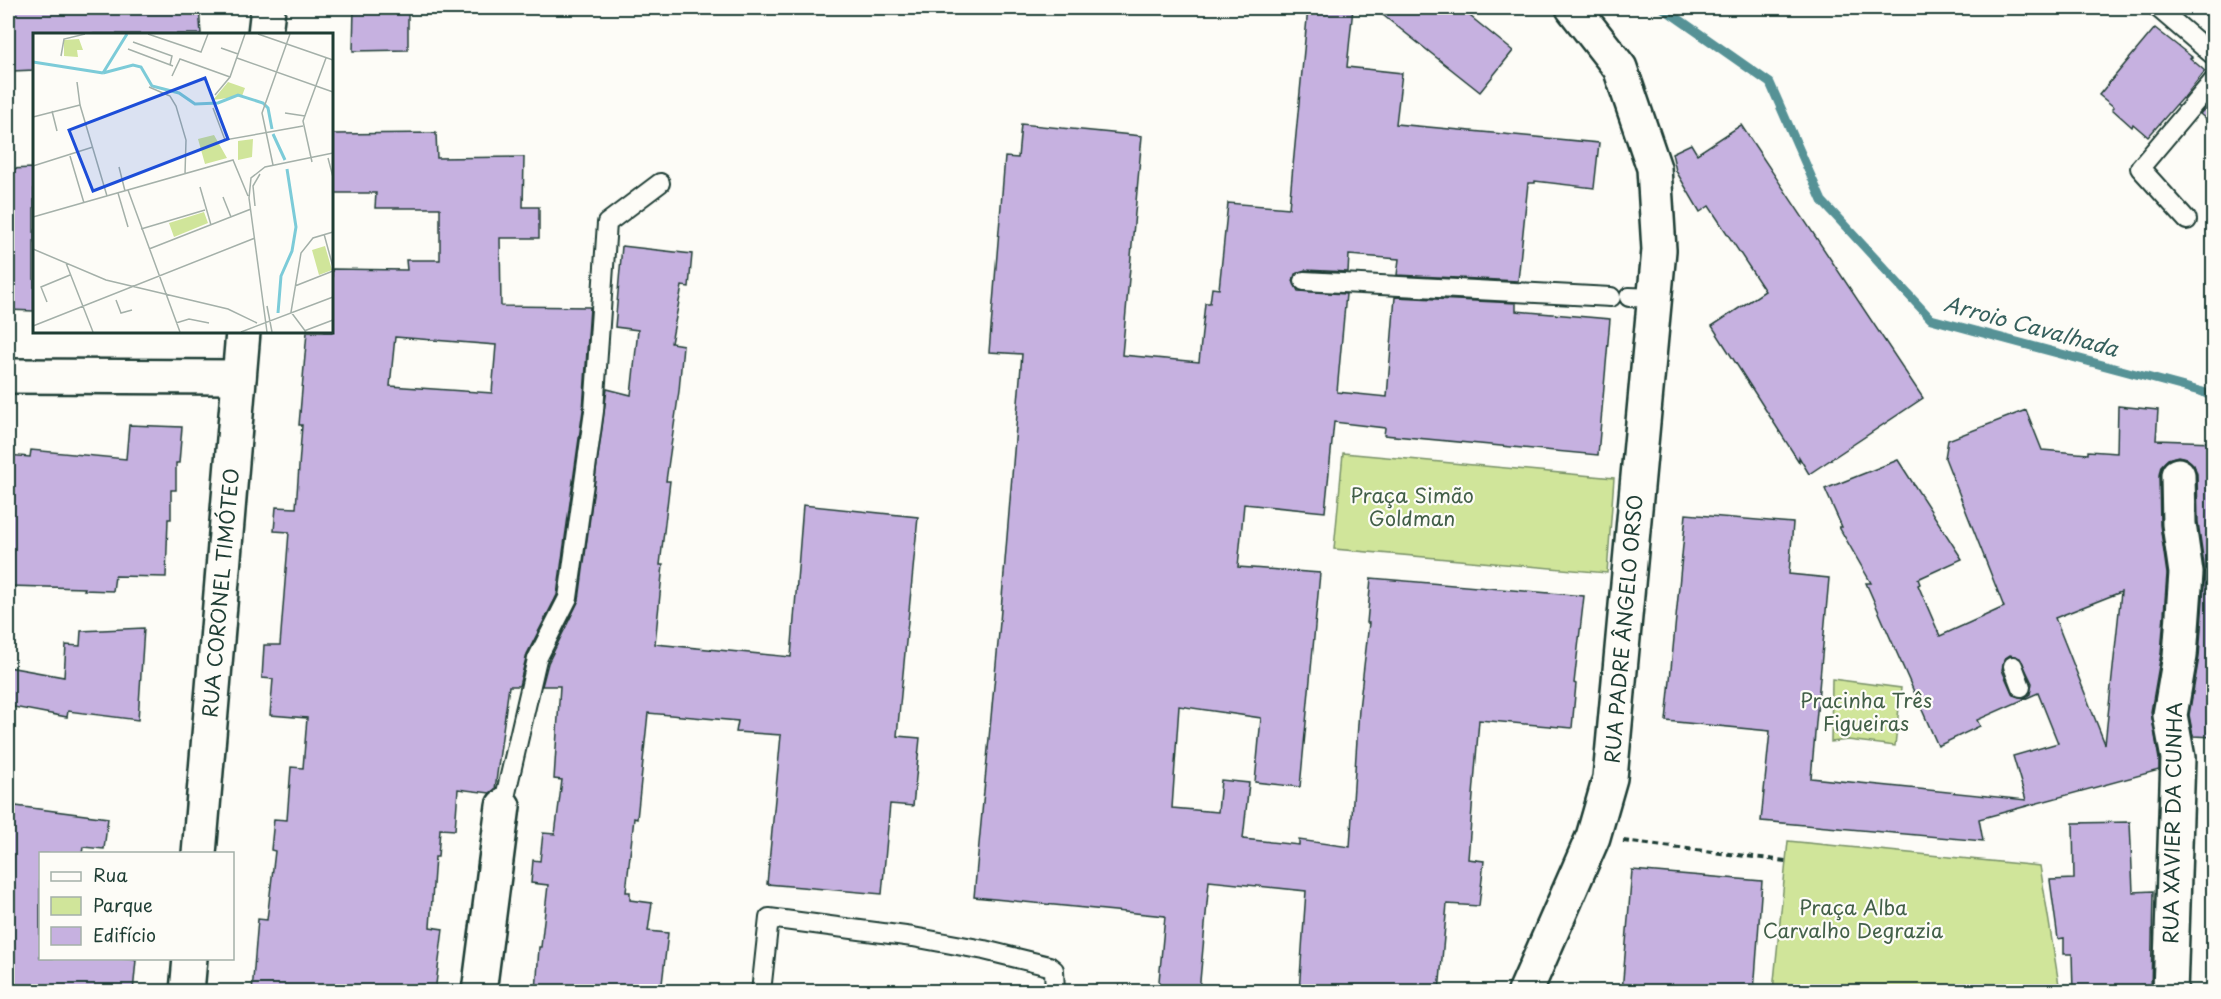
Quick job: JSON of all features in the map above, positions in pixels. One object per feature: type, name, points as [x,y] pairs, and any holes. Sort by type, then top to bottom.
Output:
[{"type":"street","points":[[266,33],[267,8]]},
{"type":"street","name":"RUA PADRE ÂNGELO ORSO","points":[[1525,992],[1593,837],[1610,778],[1632,297],[1659,250],[1654,168],[1620,68],[1573,8]]},
{"type":"street","name":"RUA CORONEL TIMÓTEO","points":[[199,852],[243,333]]},
{"type":"street","points":[[8,376],[239,378]]},
{"type":"street","name":"RUA XAVIER DA CUNHA","points":[[2170,992],[2178,758],[2170,715],[2180,656],[2186,573],[2178,524],[2178,475]]},
{"type":"street","points":[[479,992],[503,807]]},
{"type":"street","points":[[187,992],[190,960]]},
{"type":"lane","points":[[2158,8],[2214,56]]},
{"type":"lane","points":[[2187,220],[2140,168],[2214,80]]},
{"type":"lane","points":[[503,807],[537,659],[568,598],[594,411],[607,223],[660,183]]},
{"type":"lane","points":[[1304,281],[1632,297]]},
{"type":"lane","points":[[2013,666],[2021,687]]},
{"type":"lane","points":[[762,992],[769,918],[913,937],[984,950],[1049,966],[1054,970],[1056,976],[1055,992]]},
{"type":"path","points":[[1593,837],[1786,861]]},
{"type":"green space","name":"Praça Simão Goldman","points":[[1343,453],[1614,478],[1607,573],[1334,549]]},
{"type":"green space","name":"Pracinha Três Figueiras","points":[[1832,679],[1901,688],[1895,746],[1848,740],[1831,742]]},
{"type":"green space","name":"Praça Alba Carvalho Degrazia","points":[[1788,841],[2040,866],[2060,991],[1773,991]]},
{"type":"building","points":[[8,8],[199,8],[201,33],[33,33],[33,70],[8,70]]},
{"type":"building","points":[[354,8],[408,8],[408,50],[353,51]]},
{"type":"building","points":[[1308,8],[1353,8],[1347,67],[1402,73],[1396,124],[1599,143],[1594,188],[1535,181],[1535,183],[1528,183],[1518,281],[1397,275],[1399,259],[1349,255],[1348,272],[1305,270],[1295,274],[1293,281],[1298,291],[1346,294],[1337,392],[1387,397],[1395,297],[1516,303],[1516,311],[1610,319],[1598,455],[1384,435],[1385,428],[1334,422],[1325,512],[1244,504],[1238,567],[1320,573],[1300,787],[1255,782],[1261,718],[1179,706],[1172,808],[1218,812],[1221,780],[1249,783],[1243,839],[1299,845],[1299,840],[1350,847],[1371,578],[1584,596],[1574,683],[1576,684],[1572,728],[1479,720],[1468,859],[1484,861],[1479,906],[1447,904],[1439,992],[1299,992],[1306,891],[1209,881],[1199,992],[1158,992],[1165,916],[974,897],[1022,354],[989,352],[1005,157],[1018,158],[1021,124],[1142,136],[1122,355],[1199,362],[1205,303],[1210,303],[1212,288],[1219,289],[1228,203],[1289,208]]},
{"type":"building","points":[[1374,8],[1460,8],[1513,51],[1480,92]]},
{"type":"building","points":[[2155,28],[2192,57],[2190,58],[2205,71],[2148,137],[2133,124],[2132,127],[2112,109],[2114,107],[2099,95]]},
{"type":"building","points":[[2214,98],[2214,126],[2200,114]]},
{"type":"building","points":[[1741,125],[1923,398],[1809,474],[1712,326],[1765,291],[1709,206],[1700,212],[1676,171],[1672,153],[1691,144],[1697,154]]},
{"type":"building","points":[[436,133],[437,158],[524,157],[523,207],[539,207],[539,238],[500,238],[501,306],[590,307],[583,410],[557,595],[527,654],[519,686],[509,686],[495,789],[490,793],[458,789],[455,830],[440,829],[438,857],[435,857],[430,927],[443,929],[435,992],[402,992],[359,986],[358,992],[252,992],[258,919],[267,920],[275,851],[271,850],[274,819],[287,820],[291,767],[303,768],[307,718],[270,715],[273,679],[262,678],[264,645],[280,645],[289,532],[274,531],[276,507],[296,508],[302,425],[299,425],[307,333],[333,333],[333,269],[407,270],[406,260],[440,260],[440,208],[375,208],[376,193],[333,193],[333,134]],"holes":[[[395,337],[496,345],[492,393],[390,386]]]},
{"type":"building","points":[[33,168],[33,311],[8,310],[10,195],[8,195],[8,169]]},
{"type":"building","points":[[622,246],[692,254],[689,287],[682,286],[671,343],[683,345],[666,481],[670,481],[660,565],[663,565],[655,644],[791,657],[803,505],[918,517],[897,736],[920,738],[913,806],[890,804],[882,894],[767,884],[781,735],[736,732],[738,721],[648,713],[637,819],[634,818],[626,892],[630,892],[630,900],[652,903],[648,931],[668,933],[661,992],[536,992],[539,947],[541,947],[548,885],[531,883],[533,860],[540,861],[543,833],[555,834],[562,780],[554,779],[560,686],[542,686],[548,663],[579,600],[607,389],[631,395],[638,330],[615,327]]},
{"type":"building","points":[[2118,406],[2158,410],[2156,440],[2214,442],[2214,737],[2193,736],[2189,715],[2199,657],[2205,571],[2198,522],[2197,474],[2194,465],[2186,458],[2178,456],[2168,459],[2161,466],[2159,475],[2160,525],[2167,574],[2161,654],[2151,712],[2159,770],[1979,819],[1983,841],[1761,821],[1770,731],[1666,721],[1686,514],[1793,523],[1789,574],[1829,578],[1811,778],[2026,800],[2013,756],[2058,743],[2038,693],[1977,720],[1980,726],[1938,746],[1866,583],[1871,583],[1839,527],[1842,527],[1825,489],[1898,460],[1962,559],[1918,579],[1920,584],[1918,585],[1940,636],[2004,607],[1945,458],[1948,440],[2026,410],[2042,450],[2088,454],[2088,451],[2117,453]],"holes":[[[2121,592],[2105,744],[2055,618]],[[2010,655],[2020,658],[2032,683],[2030,694],[2024,698],[2013,695],[2002,670],[2004,659]]]},
{"type":"building","points":[[129,425],[182,427],[179,463],[176,463],[176,490],[171,490],[166,577],[115,576],[113,591],[8,586],[8,455],[30,457],[31,450],[126,459]]},
{"type":"building","points":[[144,628],[138,720],[68,711],[67,717],[8,706],[8,667],[64,677],[66,645],[80,646],[81,631]]},
{"type":"building","points":[[8,805],[108,818],[104,849],[83,847],[82,852],[39,852],[39,960],[136,960],[133,992],[8,992]]},
{"type":"building","points":[[2130,822],[2133,892],[2153,891],[2151,992],[2073,992],[2072,954],[2064,954],[2064,938],[2058,939],[2050,880],[2074,879],[2073,823]]},
{"type":"building","points":[[1632,870],[1762,881],[1754,992],[1622,992]]},
{"type":"waterway","name":"Arroio Cavalhada","points":[[1663,8],[1770,83],[1822,201],[1931,319],[2203,392],[2214,398]]}]
